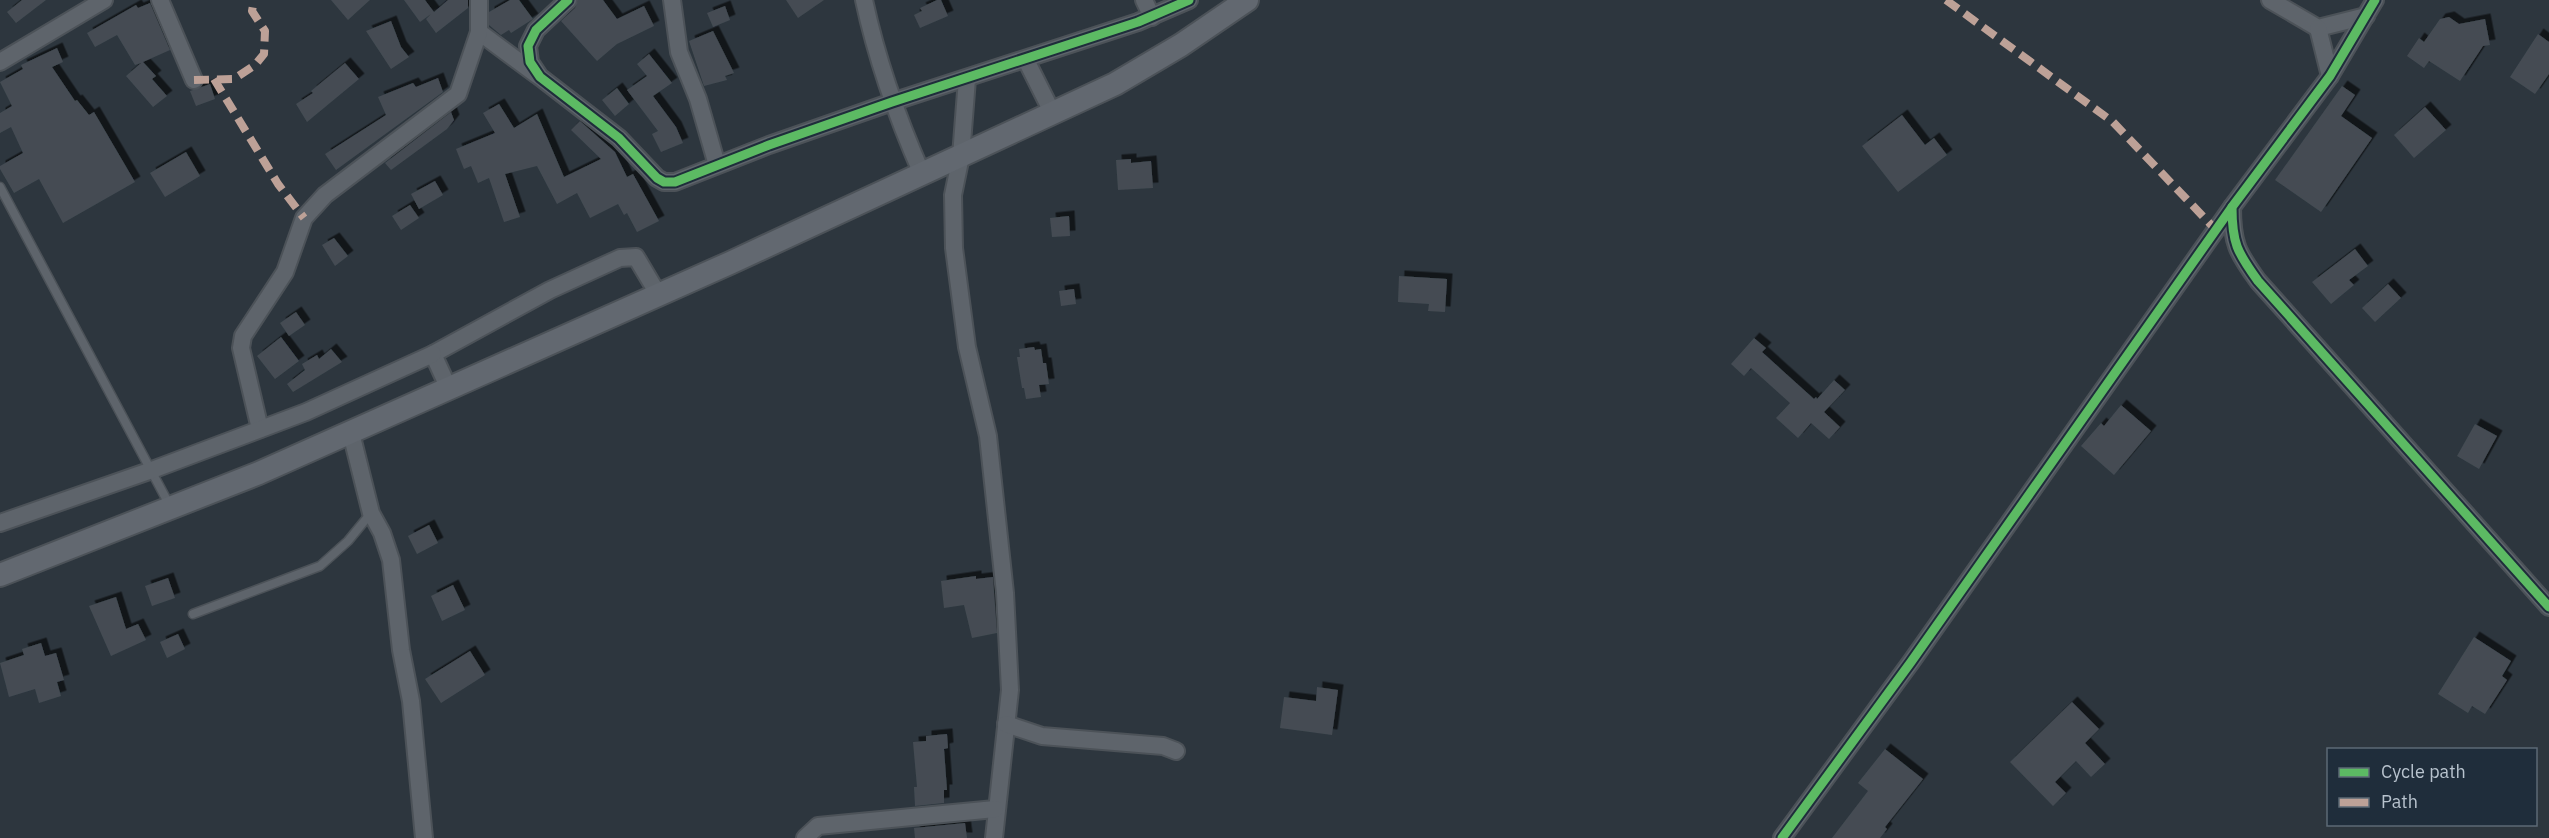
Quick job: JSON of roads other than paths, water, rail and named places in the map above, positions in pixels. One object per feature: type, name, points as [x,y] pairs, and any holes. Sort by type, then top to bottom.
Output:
[{"type":"main road","points":[[0,575],[171,510],[351,433],[1053,114],[1115,84],[1181,45],[1247,0]]},
{"type":"street","points":[[0,62],[104,0]]},
{"type":"street","points":[[160,0],[194,80]]},
{"type":"street","points":[[260,429],[241,348],[243,336],[285,272],[304,218],[325,195],[458,94],[479,33],[479,0]]},
{"type":"street","points":[[540,77],[530,62],[528,46],[536,30],[568,0]]},
{"type":"street","points":[[672,0],[679,52],[698,99],[717,165]]},
{"type":"street","points":[[864,0],[873,41],[892,102],[922,174]]},
{"type":"street","points":[[1144,0],[1152,16]]},
{"type":"street","points":[[479,33],[619,138],[657,178],[664,182],[675,182],[892,102],[1026,60],[1152,16],[1189,0]]},
{"type":"street","points":[[2270,0],[2318,28],[2366,16]]},
{"type":"street","points":[[1782,838],[1911,662],[2232,207],[2330,76],[2375,0]]},
{"type":"street","points":[[2318,28],[2330,76]]},
{"type":"street","points":[[1026,60],[1053,114]]},
{"type":"street","points":[[967,79],[961,156],[953,195],[954,248],[963,323],[988,436],[1005,593],[1010,690],[995,809],[994,838]]},
{"type":"street","points":[[2232,207],[2232,234],[2240,257],[2258,280],[2549,607]]},
{"type":"street","points":[[0,523],[152,470],[306,412],[433,354],[549,290],[620,258],[636,257],[658,294]]},
{"type":"street","points":[[433,354],[449,389]]},
{"type":"street","points":[[351,433],[370,513],[382,533],[391,560],[401,650],[411,701],[424,838]]},
{"type":"street","points":[[1006,724],[1042,736],[1163,746],[1176,751]]},
{"type":"street","points":[[805,838],[818,826],[995,809]]},
{"type":"lane","points":[[0,187],[152,470],[171,510]]},
{"type":"lane","points":[[192,614],[320,566],[348,541],[370,513]]}]
